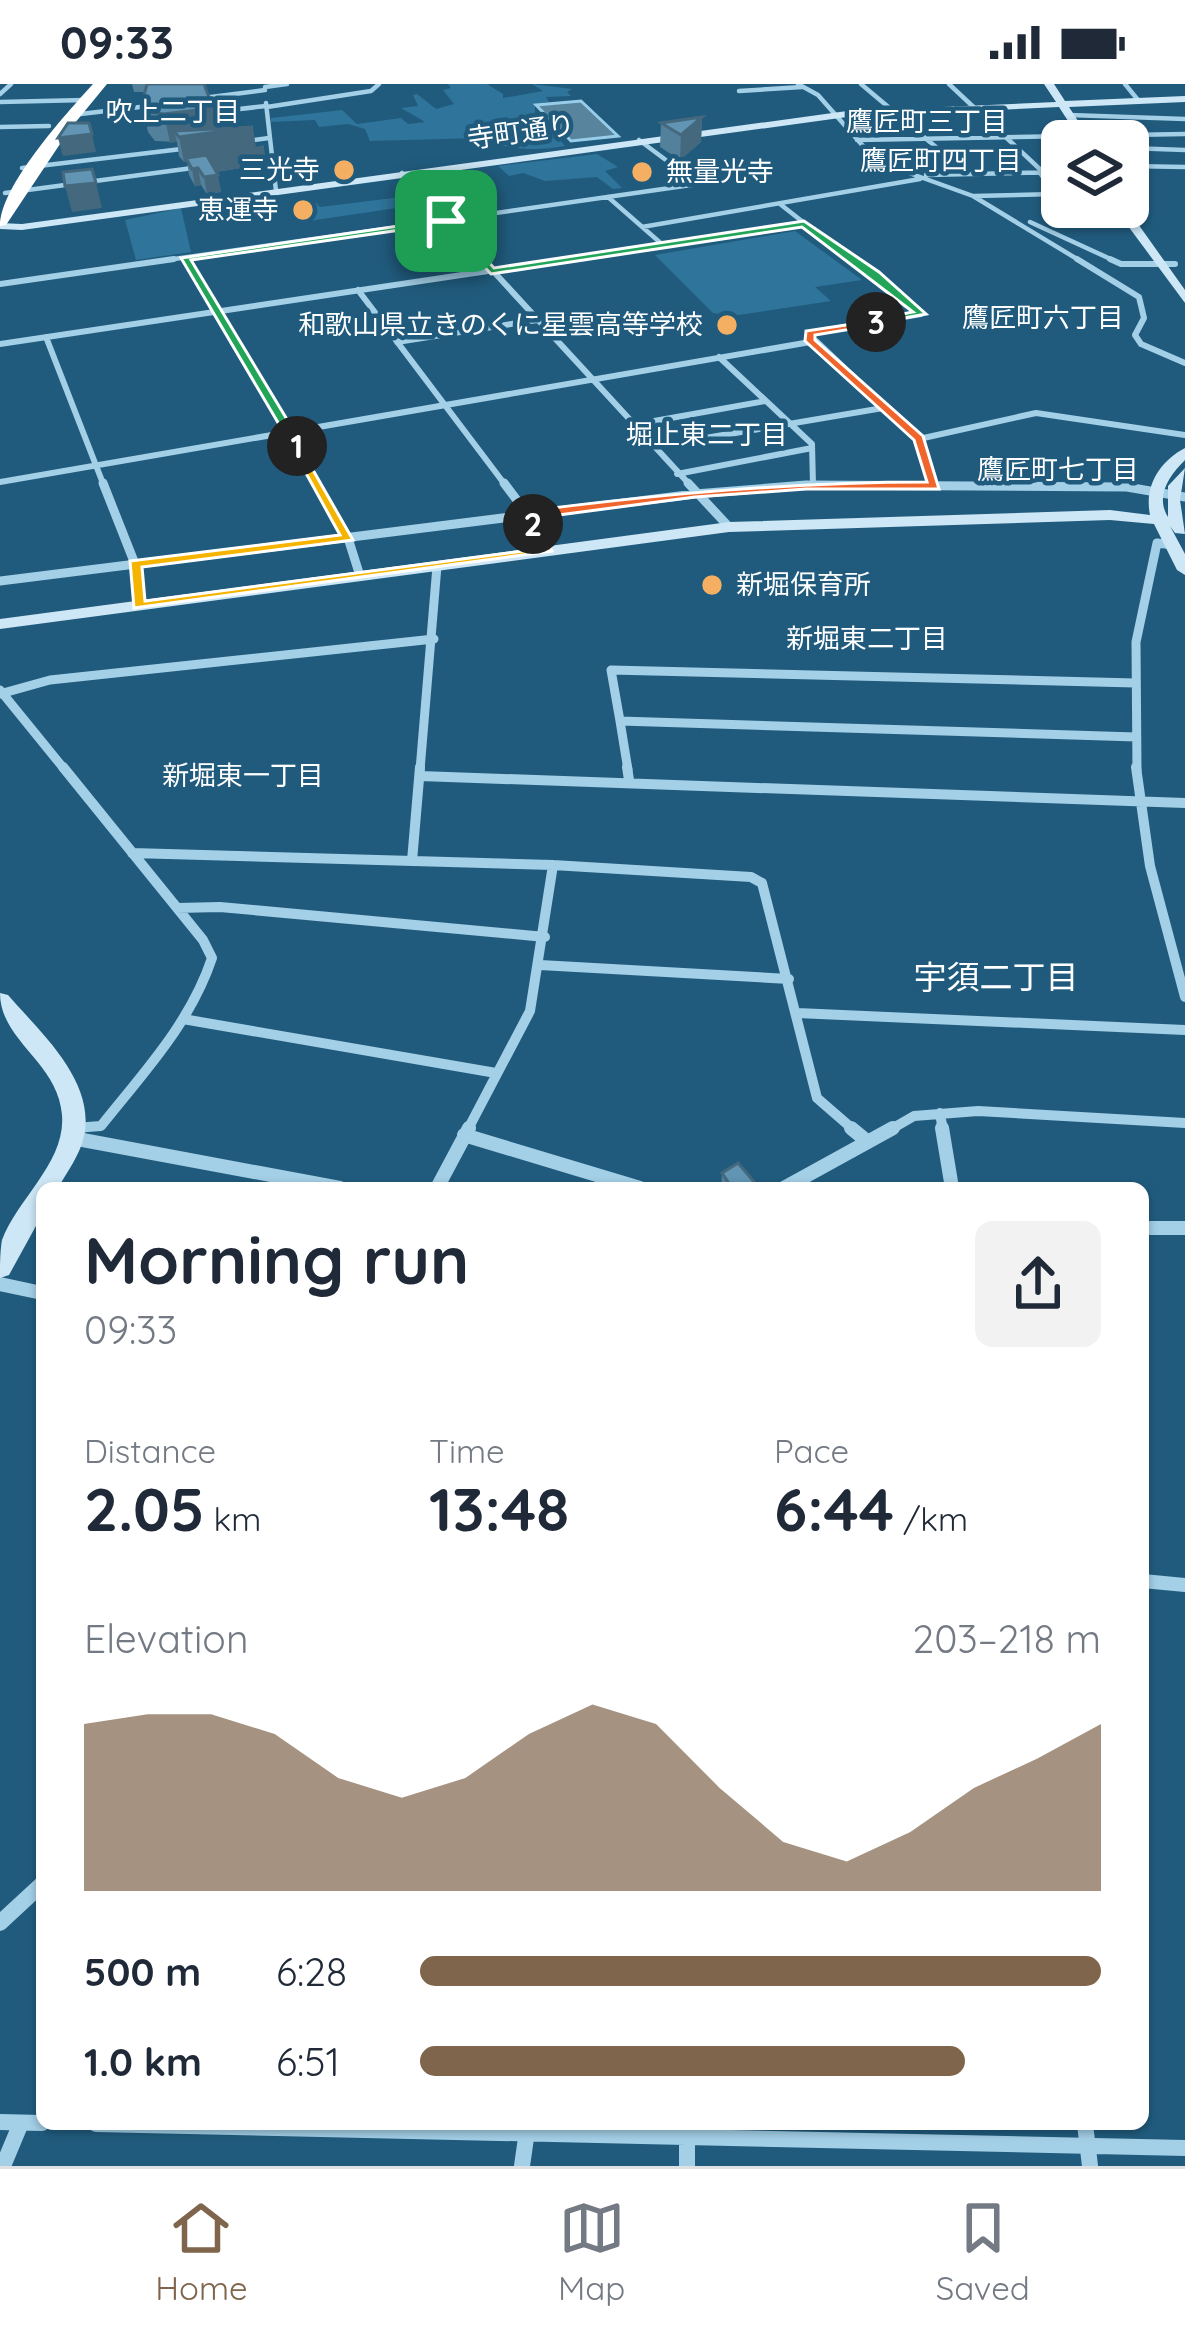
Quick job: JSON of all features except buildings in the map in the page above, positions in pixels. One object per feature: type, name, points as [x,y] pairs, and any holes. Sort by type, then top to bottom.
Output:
[{"type":"highway","points":[[29,168],[49,126],[100,84]]},
{"type":"highway","points":[[0,224],[8,195],[78,100]]},
{"type":"street","points":[[0,98],[11,84]]},
{"type":"street","points":[[232,87],[250,84]]},
{"type":"street","points":[[188,100],[287,84]]},
{"type":"street","points":[[213,112],[371,91],[379,84]]},
{"type":"street","points":[[861,84],[969,174]]},
{"type":"street","points":[[949,84],[1041,171]]},
{"type":"street","points":[[1039,84],[1071,120]]},
{"type":"street","points":[[1049,84],[1067,120]]},
{"type":"street","points":[[1125,84],[1138,100]]},
{"type":"street","points":[[739,91],[800,86],[818,95],[856,140],[916,177],[973,196],[1006,214],[1139,297],[1144,318],[1135,334],[1141,344],[1185,363]]},
{"type":"street","points":[[265,87],[276,191]]},
{"type":"street","points":[[0,98],[167,103]]},
{"type":"street","name":"寺町通り","points":[[0,224],[22,227],[836,115],[1185,99]]},
{"type":"street","points":[[1069,115],[1185,119]]},
{"type":"street","points":[[0,127],[49,126]]},
{"type":"street","points":[[1149,135],[1185,134]]},
{"type":"street","points":[[856,140],[1041,135]]},
{"type":"street","points":[[225,144],[268,138]]},
{"type":"street","points":[[0,284],[698,184],[639,140]]},
{"type":"street","points":[[115,142],[118,158]]},
{"type":"street","points":[[29,168],[204,146]]},
{"type":"street","points":[[1149,149],[1185,150]]},
{"type":"street","points":[[8,195],[206,166]]},
{"type":"street","points":[[1149,166],[1185,167]]},
{"type":"street","points":[[916,177],[1041,172]]},
{"type":"street","points":[[402,173],[729,527]]},
{"type":"street","points":[[642,226],[915,183],[916,177]]},
{"type":"street","points":[[121,178],[125,192]]},
{"type":"street","points":[[973,196],[1041,194]]},
{"type":"street","points":[[608,197],[664,245]]},
{"type":"street","points":[[780,204],[921,314],[810,333],[810,341]]},
{"type":"street","points":[[1006,214],[1126,264],[1174,264]]},
{"type":"street","points":[[0,344],[804,224]]},
{"type":"street","points":[[1134,228],[1185,299]]},
{"type":"street","points":[[1148,228],[1185,279]]},
{"type":"street","points":[[185,258],[348,538],[361,576]]},
{"type":"street","points":[[1114,280],[1126,264]]},
{"type":"street","points":[[358,290],[528,515],[546,551]]},
{"type":"street","points":[[397,342],[537,320]]},
{"type":"street","points":[[46,337],[135,564],[139,605]]},
{"type":"street","points":[[0,482],[816,341],[919,439],[934,486]]},
{"type":"street","points":[[718,357],[812,448],[813,485]]},
{"type":"street","points":[[632,424],[766,401]]},
{"type":"street","points":[[652,447],[884,408]]},
{"type":"street","points":[[919,439],[1036,413],[1185,435]]},
{"type":"street","points":[[677,474],[812,448]]},
{"type":"street","points":[[1153,491],[1168,467],[1185,452]]},
{"type":"street","points":[[1185,472],[1176,529],[1185,570]]},
{"type":"street","points":[[0,581],[695,494],[813,485],[1153,491],[1179,496]]},
{"type":"street","points":[[1153,491],[1176,529]]},
{"type":"street","points":[[0,624],[729,527],[1113,519],[1176,529]]},
{"type":"street","points":[[1176,529],[1157,543],[1136,639],[1137,798],[1165,938],[1185,997]]},
{"type":"street","points":[[412,861],[437,566]]},
{"type":"street","points":[[73,1133],[101,1126],[183,1019],[206,981],[212,958],[177,908],[1,692],[50,680],[434,639]]},
{"type":"street","points":[[629,780],[611,670],[1135,683]]},
{"type":"street","points":[[620,721],[1136,737]]},
{"type":"street","points":[[419,776],[1185,803]]},
{"type":"street","points":[[132,853],[751,877],[762,883],[817,1098],[868,1142]]},
{"type":"street","points":[[440,1182],[530,1011],[553,866]]},
{"type":"street","points":[[177,908],[220,907],[545,937]]},
{"type":"street","points":[[540,965],[789,979]]},
{"type":"street","points":[[0,1001],[56,1069],[71,1101],[73,1133],[47,1182]]},
{"type":"street","points":[[797,1013],[1185,1030]]},
{"type":"street","points":[[183,1019],[496,1073]]},
{"type":"street","points":[[940,1112],[951,1182]]},
{"type":"street","points":[[795,1182],[914,1117],[940,1112],[1185,1123]]},
{"type":"street","points":[[73,1133],[311,1182]]},
{"type":"street","points":[[464,1135],[620,1182]]},
{"type":"street","points":[[0,1267],[36,1203]]},
{"type":"street","points":[[1149,1228],[1185,1228]]},
{"type":"street","points":[[0,1284],[36,1292]]},
{"type":"street","points":[[1149,1582],[1185,1585]]},
{"type":"street","points":[[0,1923],[36,1890]]},
{"type":"street","points":[[3,2166],[21,2123]]},
{"type":"street","points":[[465,2130],[1089,2157],[1185,2148]]},
{"type":"street","points":[[522,2166],[527,2131]]},
{"type":"street","points":[[687,2137],[687,2166]]},
{"type":"shaded area","points":[[448,84],[487,84],[503,98],[543,91],[532,84],[572,89],[567,92],[571,96],[546,97],[549,102],[535,104],[535,114],[544,123],[531,123],[527,130],[553,131],[565,146],[520,148],[479,138],[370,141],[365,129],[348,124],[319,127],[315,120],[271,122],[271,118],[342,110],[357,124],[401,118],[408,124],[425,122],[401,108],[418,106],[413,95],[417,94],[436,109],[454,104],[443,90],[451,88]]},
{"type":"shaded area","points":[[581,101],[618,136],[571,141],[536,105]]},
{"type":"shaded area","points":[[597,154],[618,167],[605,171],[622,188],[613,189],[597,177],[545,181],[523,173],[509,176],[498,166]]},
{"type":"shaded area","points":[[417,195],[424,204],[302,222],[298,218],[313,216],[305,204],[320,207]]},
{"type":"shaded area","points":[[181,208],[191,252],[136,260],[125,220]]},
{"type":"shaded area","points":[[795,231],[862,280],[815,287],[831,301],[732,316],[713,313],[655,255]]},
{"type":"place","name":"三光寺","points":[[344,170]]},
{"type":"place","name":"無量光寺","points":[[642,172]]},
{"type":"place","name":"恵運寺","points":[[303,210]]},
{"type":"place","name":"和歌山県立きのくに星雲高等学校","points":[[727,325]]},
{"type":"place","name":"新堀保育所","points":[[712,585]]},
{"type":"district","name":"吹上二丁目","points":[[173,112]]},
{"type":"district","name":"鷹匠町三丁目","points":[[927,122]]},
{"type":"district","name":"鷹匠町四丁目","points":[[941,161]]},
{"type":"district","name":"鷹匠町六丁目","points":[[1043,318]]},
{"type":"district","name":"堀止東二丁目","points":[[707,435]]},
{"type":"district","name":"鷹匠町七丁目","points":[[1058,470]]},
{"type":"district","name":"新堀東二丁目","points":[[867,639]]},
{"type":"district","name":"新堀東一丁目","points":[[243,776]]},
{"type":"district","name":"宇須二丁目","points":[[996,977]]},
{"type":"route","points":[[446,221],[491,271],[804,224],[875,274],[921,314],[810,333],[810,341],[816,341],[919,439],[934,486],[806,485],[528,515],[546,551],[139,605],[135,564],[348,538],[185,258],[446,221]]}]
